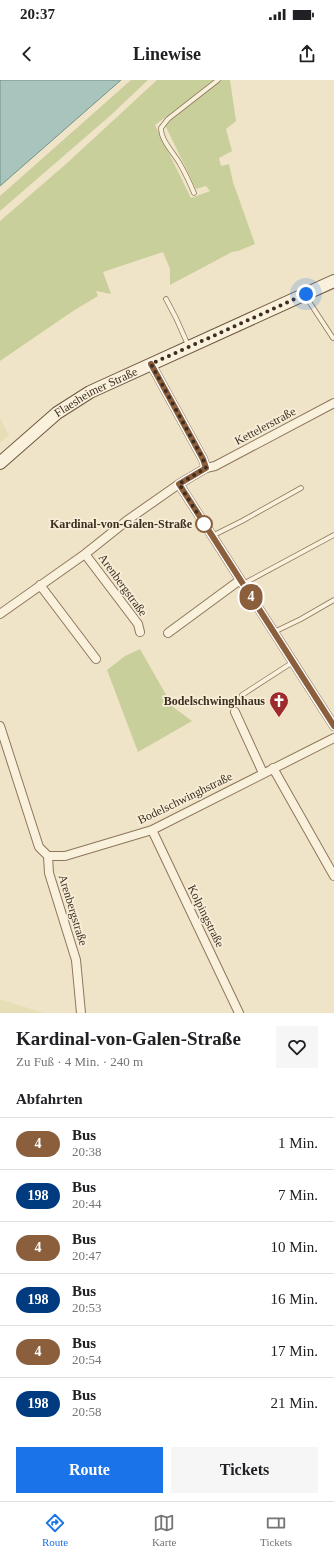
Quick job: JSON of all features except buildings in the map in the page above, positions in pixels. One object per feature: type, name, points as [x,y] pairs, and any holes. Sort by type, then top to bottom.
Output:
[{"type":"main road","name":"Flaesheimer Straße","points":[[0,463],[41,426],[68,405],[90,392],[334,281]]},
{"type":"street","points":[[151,364],[203,459],[206,468],[179,484],[334,726]]},
{"type":"street","name":"Kettelerstraße","points":[[206,468],[215,466],[334,403]]},
{"type":"street","name":"Arenbergstraße","points":[[0,614],[85,554],[129,519],[179,484]]},
{"type":"street","name":"Arenbergstraße","points":[[85,554],[138,624],[140,632]]},
{"type":"street","points":[[168,633],[242,582]]},
{"type":"street","points":[[40,585],[96,659]]},
{"type":"street","points":[[235,712],[262,773]]},
{"type":"street","name":"Arenbergstraße","points":[[0,726],[40,847],[48,856],[49,873],[76,960],[81,1013]]},
{"type":"street","name":"Bodelschwinghstraße","points":[[48,856],[65,856],[152,830],[262,773],[334,738]]},
{"type":"street","points":[[273,768],[334,876]]},
{"type":"street","name":"Kolpingstraße","points":[[152,830],[239,1013]]},
{"type":"lane","points":[[194,193],[179,162],[172,154],[166,143],[161,132],[161,128],[168,119],[218,80]]},
{"type":"lane","points":[[306,294],[310,303],[333,338]]},
{"type":"lane","points":[[166,299],[188,347]]},
{"type":"lane","points":[[212,536],[301,488]]},
{"type":"lane","points":[[242,582],[334,535]]},
{"type":"lane","points":[[274,632],[302,619],[334,600]]},
{"type":"lane","points":[[242,695],[294,662]]},
{"type":"shaded area","points":[[0,418],[9,435],[0,443]]},
{"type":"shaded area","points":[[0,999],[15,1004],[44,1013],[0,1013]]},
{"type":"green space","points":[[131,80],[148,80],[111,115],[0,211],[0,196]]},
{"type":"green space","points":[[157,80],[215,80],[155,125],[191,198],[210,191],[206,186],[196,189],[165,125],[218,82],[221,80],[230,80],[236,121],[226,129],[232,151],[219,158],[221,166],[229,164],[233,182],[255,244],[232,252],[170,285],[170,269],[163,252],[103,272],[111,294],[96,291],[98,296],[73,311],[0,361],[0,221],[66,164]]},
{"type":"green space","points":[[140,649],[173,707],[192,721],[138,752],[107,670],[125,656]]},
{"type":"water","points":[[0,80],[121,80],[0,186]]},
{"type":"bus line","name":"4","points":[[151,364],[154,372],[203,459],[206,468],[179,484],[334,726]]},
{"type":"place","name":"Kardinal-von-Galen-Straße","points":[[204,524]]},
{"type":"place","name":"Bodelschwinghhaus","points":[[279,718]]},
{"type":"route","points":[[204,524],[179,484],[206,468],[203,459],[154,372],[151,364],[306,294]]}]
